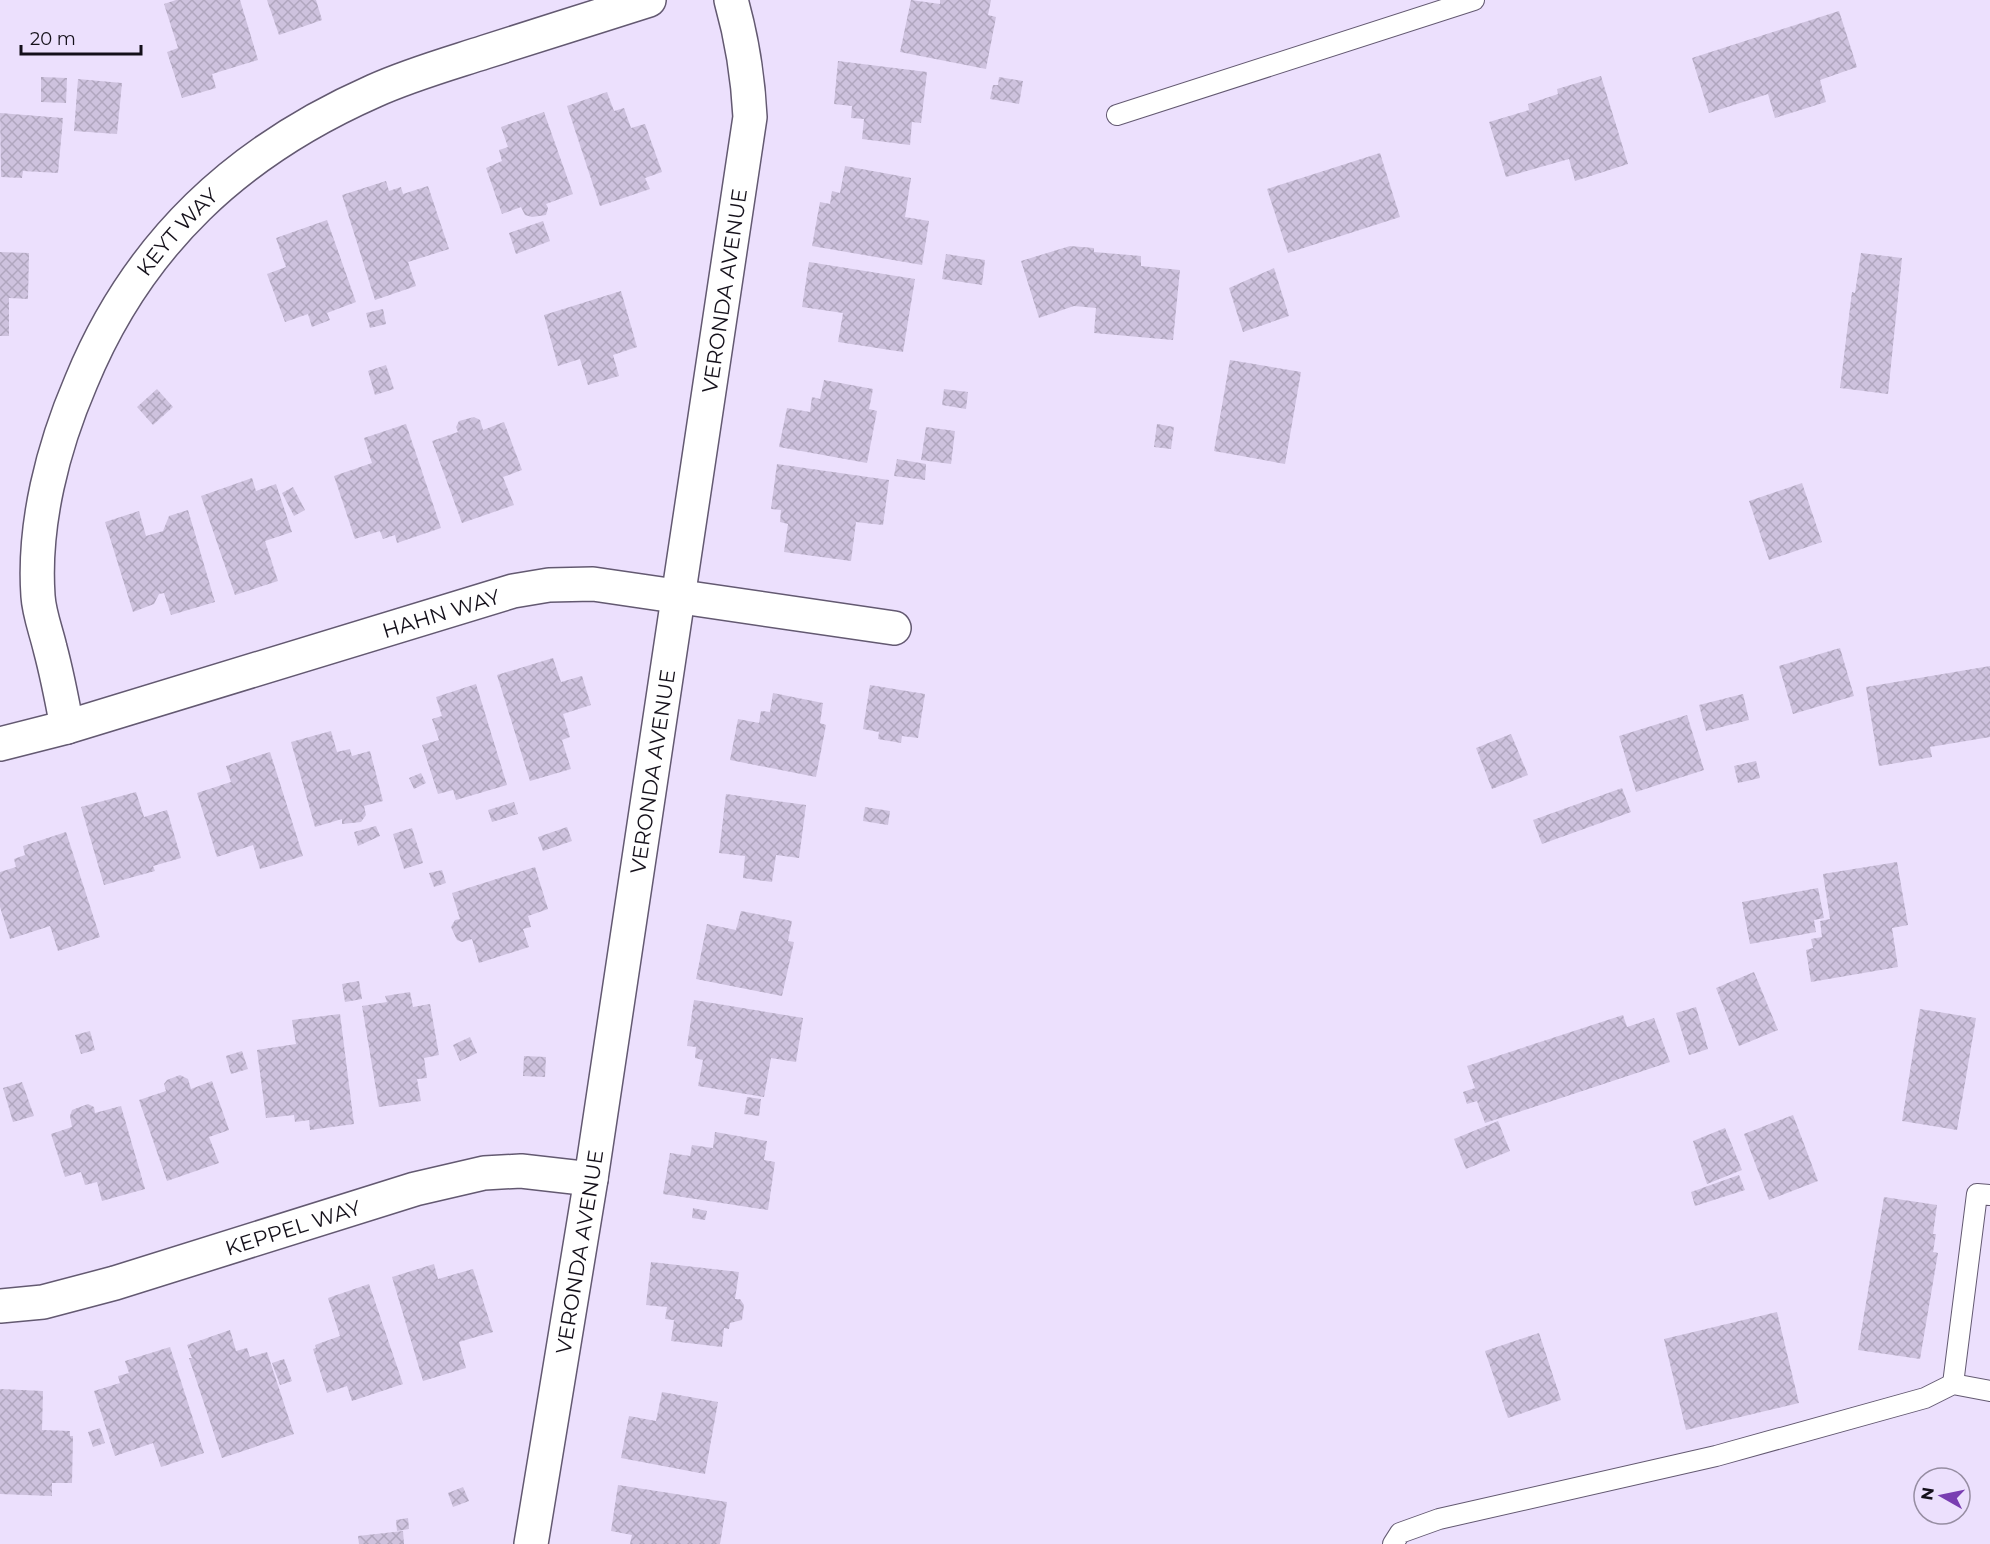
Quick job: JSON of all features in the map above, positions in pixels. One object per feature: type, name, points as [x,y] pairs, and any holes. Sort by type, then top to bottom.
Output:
[{"type":"street","name":"KEYT WAY","points":[[67,727],[38,598],[39,535],[65,420],[87,367],[129,289],[162,246],[206,196],[242,167],[284,137],[328,113],[419,73],[649,0]]},
{"type":"street","name":"VERONDA AVENUE","points":[[531,1544],[591,1179],[676,596],[750,117],[741,34],[730,0]]},
{"type":"street","name":"HAHN WAY","points":[[0,744],[67,727],[513,591],[549,585],[593,584],[894,628]]},
{"type":"street","name":"KEPPEL WAY","points":[[0,1306],[43,1302],[115,1283],[415,1189],[484,1173],[521,1171],[591,1179]]},
{"type":"lane","points":[[1117,115],[1474,0]]},
{"type":"lane","points":[[1953,1383],[1977,1194],[1990,1195]]},
{"type":"lane","points":[[1393,1544],[1400,1533],[1439,1519],[1716,1456],[1925,1398],[1953,1383],[1990,1391]]},
{"type":"building","points":[[176,0],[240,0],[258,60],[212,74],[216,88],[182,98],[167,52],[178,48],[164,4]]},
{"type":"building","points":[[267,0],[316,0],[322,20],[279,35]]},
{"type":"building","points":[[911,0],[940,4],[940,0],[991,0],[988,15],[996,17],[986,69],[900,52]]},
{"type":"building","points":[[1839,11],[1857,67],[1820,80],[1826,102],[1775,118],[1768,94],[1709,113],[1692,58]]},
{"type":"building","points":[[838,61],[927,72],[921,123],[912,122],[910,145],[862,139],[864,119],[851,118],[852,106],[834,104]]},
{"type":"building","points":[[1601,76],[1628,164],[1575,181],[1569,159],[1506,177],[1489,122],[1529,110],[1528,104],[1558,94],[1557,89]]},
{"type":"building","points":[[41,77],[67,78],[66,103],[41,102]]},
{"type":"building","points":[[999,77],[1023,81],[1019,104],[990,99],[993,85],[998,85]]},
{"type":"building","points":[[78,79],[122,83],[117,134],[74,131]]},
{"type":"building","points":[[607,92],[614,111],[624,108],[631,128],[645,124],[662,172],[645,178],[650,189],[600,206],[567,106]]},
{"type":"building","points":[[544,112],[573,194],[546,204],[548,208],[546,215],[532,217],[525,215],[521,207],[502,214],[486,168],[502,161],[499,150],[508,147],[501,127]]},
{"type":"building","points":[[0,113],[63,118],[58,173],[23,171],[22,178],[1,177]]},
{"type":"building","points":[[1380,153],[1400,217],[1288,253],[1267,189]]},
{"type":"building","points":[[845,166],[911,178],[905,217],[929,221],[922,265],[812,246],[820,202],[830,204],[832,191],[840,193]]},
{"type":"building","points":[[386,181],[389,191],[401,187],[403,194],[428,186],[449,249],[408,262],[416,286],[375,300],[342,195]]},
{"type":"building","points":[[327,220],[356,302],[327,313],[330,320],[312,327],[308,314],[285,322],[267,274],[286,267],[276,238]]},
{"type":"building","points":[[543,221],[550,241],[516,254],[509,233]]},
{"type":"building","points":[[1070,246],[1094,248],[1094,252],[1141,256],[1141,266],[1180,270],[1173,340],[1094,333],[1096,308],[1074,306],[1039,318],[1021,261]]},
{"type":"building","points":[[0,252],[29,253],[28,299],[9,298],[9,336],[0,336]]},
{"type":"building","points":[[1861,253],[1902,258],[1888,394],[1840,388],[1852,292],[1855,293]]},
{"type":"building","points":[[946,254],[985,260],[982,285],[942,279]]},
{"type":"building","points":[[809,262],[915,279],[903,352],[838,342],[843,313],[802,307]]},
{"type":"building","points":[[1274,268],[1289,316],[1243,332],[1229,288]]},
{"type":"building","points":[[621,291],[637,347],[613,355],[619,376],[588,385],[580,359],[558,366],[544,315]]},
{"type":"building","points":[[383,309],[386,324],[370,328],[366,313]]},
{"type":"building","points":[[1230,360],[1301,372],[1285,464],[1214,451]]},
{"type":"building","points":[[386,365],[394,389],[375,395],[368,371]]},
{"type":"building","points":[[824,380],[873,389],[869,409],[877,411],[867,463],[779,447],[787,408],[810,412],[812,397],[820,399]]},
{"type":"building","points":[[157,389],[173,407],[153,425],[137,407]]},
{"type":"building","points":[[944,389],[968,392],[966,409],[942,405]]},
{"type":"building","points":[[474,417],[480,420],[483,430],[504,422],[522,470],[503,477],[514,505],[462,523],[432,441],[458,432],[456,427],[459,421]]},
{"type":"building","points":[[406,424],[441,528],[397,543],[395,535],[383,539],[380,531],[355,539],[334,476],[372,463],[364,438]]},
{"type":"building","points":[[1157,424],[1174,427],[1171,449],[1154,447]]},
{"type":"building","points":[[926,427],[955,431],[951,464],[921,460]]},
{"type":"building","points":[[897,459],[926,464],[925,480],[894,476]]},
{"type":"building","points":[[777,464],[889,480],[883,525],[856,522],[851,561],[784,552],[788,524],[780,522],[781,510],[771,509]]},
{"type":"building","points":[[252,478],[256,491],[276,484],[292,532],[265,541],[278,581],[235,595],[201,496]]},
{"type":"building","points":[[1802,483],[1822,542],[1769,560],[1749,501]]},
{"type":"building","points":[[293,487],[305,510],[294,516],[282,493]]},
{"type":"building","points":[[188,510],[215,602],[171,615],[164,593],[159,594],[154,604],[133,612],[105,522],[139,511],[146,536],[163,531],[169,516]]},
{"type":"building","points":[[1840,648],[1854,696],[1793,714],[1779,666]]},
{"type":"building","points":[[553,658],[561,682],[582,676],[591,705],[563,714],[570,737],[562,740],[571,769],[530,781],[497,675]]},
{"type":"building","points":[[1990,666],[1990,737],[1930,747],[1932,757],[1879,766],[1866,687]]},
{"type":"building","points":[[476,684],[507,785],[456,800],[453,790],[438,794],[422,745],[439,740],[432,719],[442,716],[436,697]]},
{"type":"building","points":[[870,685],[925,694],[918,738],[902,736],[901,743],[878,739],[879,732],[863,729]]},
{"type":"building","points":[[773,693],[823,703],[820,723],[826,725],[816,777],[730,760],[738,719],[759,723],[761,711],[770,712]]},
{"type":"building","points":[[1743,694],[1749,720],[1706,731],[1699,705]]},
{"type":"building","points":[[1687,715],[1704,770],[1636,792],[1619,736]]},
{"type":"building","points":[[331,731],[337,752],[350,749],[352,756],[370,751],[383,801],[364,806],[366,815],[361,822],[342,824],[342,819],[315,827],[291,742]]},
{"type":"building","points":[[1511,734],[1528,775],[1492,789],[1476,748]]},
{"type":"building","points":[[270,752],[303,856],[260,869],[253,845],[217,857],[197,793],[231,782],[226,766]]},
{"type":"building","points":[[1756,761],[1760,778],[1738,783],[1734,766]]},
{"type":"building","points":[[421,773],[426,783],[414,789],[409,778]]},
{"type":"building","points":[[1622,788],[1631,812],[1542,844],[1533,820]]},
{"type":"building","points":[[136,792],[144,817],[167,810],[181,858],[153,866],[155,871],[104,885],[81,807]]},
{"type":"building","points":[[726,794],[806,805],[799,858],[776,855],[772,882],[743,878],[745,856],[719,853]]},
{"type":"building","points":[[514,802],[518,814],[492,822],[488,810]]},
{"type":"building","points":[[865,807],[890,811],[888,825],[863,821]]},
{"type":"building","points":[[376,826],[380,836],[358,846],[354,832]]},
{"type":"building","points":[[567,827],[572,841],[543,851],[538,837]]},
{"type":"building","points":[[412,828],[423,863],[404,869],[393,834]]},
{"type":"building","points":[[66,832],[100,937],[58,951],[50,926],[10,939],[0,907],[0,872],[16,867],[14,859],[25,855],[23,846]]},
{"type":"building","points":[[1897,862],[1908,925],[1892,928],[1898,967],[1811,982],[1806,950],[1813,948],[1811,939],[1822,937],[1820,921],[1830,919],[1823,874]]},
{"type":"building","points":[[535,867],[548,909],[528,916],[531,927],[523,929],[529,947],[479,963],[472,939],[462,942],[457,940],[451,927],[455,920],[460,919],[452,893]]},
{"type":"building","points":[[442,870],[446,883],[434,887],[429,873]]},
{"type":"building","points":[[1818,888],[1824,918],[1814,920],[1816,932],[1750,944],[1742,902]]},
{"type":"building","points":[[741,911],[792,921],[788,941],[794,942],[782,996],[696,979],[707,924],[736,930]]},
{"type":"building","points":[[1754,972],[1778,1030],[1739,1046],[1716,988]]},
{"type":"building","points":[[359,981],[362,999],[345,1002],[342,984]]},
{"type":"building","points":[[410,992],[413,1007],[430,1004],[439,1055],[424,1058],[427,1078],[417,1079],[421,1101],[379,1107],[362,1006],[387,1002],[385,996]]},
{"type":"building","points":[[694,1000],[803,1018],[796,1062],[771,1058],[764,1097],[698,1086],[703,1060],[695,1058],[696,1047],[687,1046]]},
{"type":"building","points":[[1696,1007],[1708,1049],[1689,1055],[1676,1013]]},
{"type":"building","points":[[1920,1009],[1976,1018],[1957,1130],[1902,1121]]},
{"type":"building","points":[[340,1014],[354,1124],[310,1130],[309,1120],[295,1122],[294,1115],[266,1118],[257,1050],[296,1044],[292,1020]]},
{"type":"building","points":[[1623,1015],[1627,1027],[1654,1018],[1670,1062],[1485,1123],[1477,1101],[1467,1104],[1463,1092],[1475,1088],[1467,1066]]},
{"type":"building","points":[[90,1031],[95,1050],[81,1054],[75,1035]]},
{"type":"building","points":[[470,1037],[477,1053],[460,1061],[453,1045]]},
{"type":"building","points":[[242,1051],[248,1069],[231,1074],[226,1056]]},
{"type":"building","points":[[524,1056],[546,1057],[545,1077],[523,1076]]},
{"type":"building","points":[[180,1075],[188,1079],[191,1089],[212,1081],[229,1130],[209,1137],[219,1163],[167,1181],[139,1100],[166,1091],[164,1084],[167,1080]]},
{"type":"building","points":[[22,1082],[34,1116],[13,1122],[3,1088]]},
{"type":"building","points":[[747,1097],[761,1099],[759,1116],[744,1114]]},
{"type":"building","points":[[88,1104],[94,1107],[95,1113],[121,1106],[145,1189],[102,1201],[97,1182],[85,1185],[81,1172],[65,1177],[51,1134],[72,1127],[70,1116],[72,1110]]},
{"type":"building","points":[[1793,1115],[1818,1181],[1769,1200],[1744,1134]]},
{"type":"building","points":[[1498,1121],[1510,1151],[1466,1169],[1454,1139]]},
{"type":"building","points":[[1725,1128],[1742,1170],[1707,1184],[1693,1141]]},
{"type":"building","points":[[715,1132],[767,1141],[764,1160],[775,1162],[768,1210],[663,1194],[670,1153],[690,1156],[692,1145],[713,1148]]},
{"type":"building","points":[[1739,1175],[1745,1190],[1695,1206],[1691,1192]]},
{"type":"building","points":[[1884,1197],[1937,1205],[1933,1252],[1938,1253],[1920,1359],[1858,1350]]},
{"type":"building","points":[[693,1208],[707,1211],[705,1220],[692,1218]]},
{"type":"building","points":[[651,1262],[739,1272],[735,1299],[740,1299],[744,1305],[742,1320],[730,1323],[729,1329],[724,1328],[722,1347],[671,1341],[674,1320],[665,1319],[667,1307],[646,1305]]},
{"type":"building","points":[[434,1264],[438,1279],[473,1269],[493,1332],[459,1342],[466,1368],[423,1381],[392,1277]]},
{"type":"building","points":[[369,1284],[403,1384],[352,1401],[347,1386],[327,1393],[313,1349],[316,1348],[315,1345],[340,1336],[328,1298]]},
{"type":"building","points":[[1777,1312],[1799,1403],[1686,1430],[1664,1339]]},
{"type":"building","points":[[230,1330],[236,1351],[247,1348],[250,1357],[267,1352],[294,1434],[222,1458],[189,1358],[192,1358],[187,1345]]},
{"type":"building","points":[[1539,1333],[1561,1400],[1508,1418],[1485,1351]]},
{"type":"building","points":[[170,1347],[204,1453],[161,1467],[153,1443],[115,1456],[94,1391],[120,1383],[118,1376],[129,1373],[125,1361]]},
{"type":"building","points":[[284,1359],[292,1381],[280,1385],[272,1363]]},
{"type":"building","points":[[0,1389],[43,1391],[42,1430],[70,1431],[70,1436],[73,1436],[72,1483],[52,1483],[52,1496],[0,1494]]},
{"type":"building","points":[[662,1392],[718,1402],[705,1474],[621,1458],[629,1416],[656,1421]]},
{"type":"building","points":[[100,1428],[105,1443],[93,1447],[88,1432]]},
{"type":"building","points":[[618,1485],[727,1502],[720,1544],[630,1544],[632,1535],[611,1531]]},
{"type":"building","points":[[463,1487],[469,1501],[453,1507],[448,1493]]},
{"type":"building","points":[[408,1518],[409,1529],[397,1531],[396,1520]]},
{"type":"building","points":[[403,1531],[404,1544],[359,1544],[358,1536]]}]
